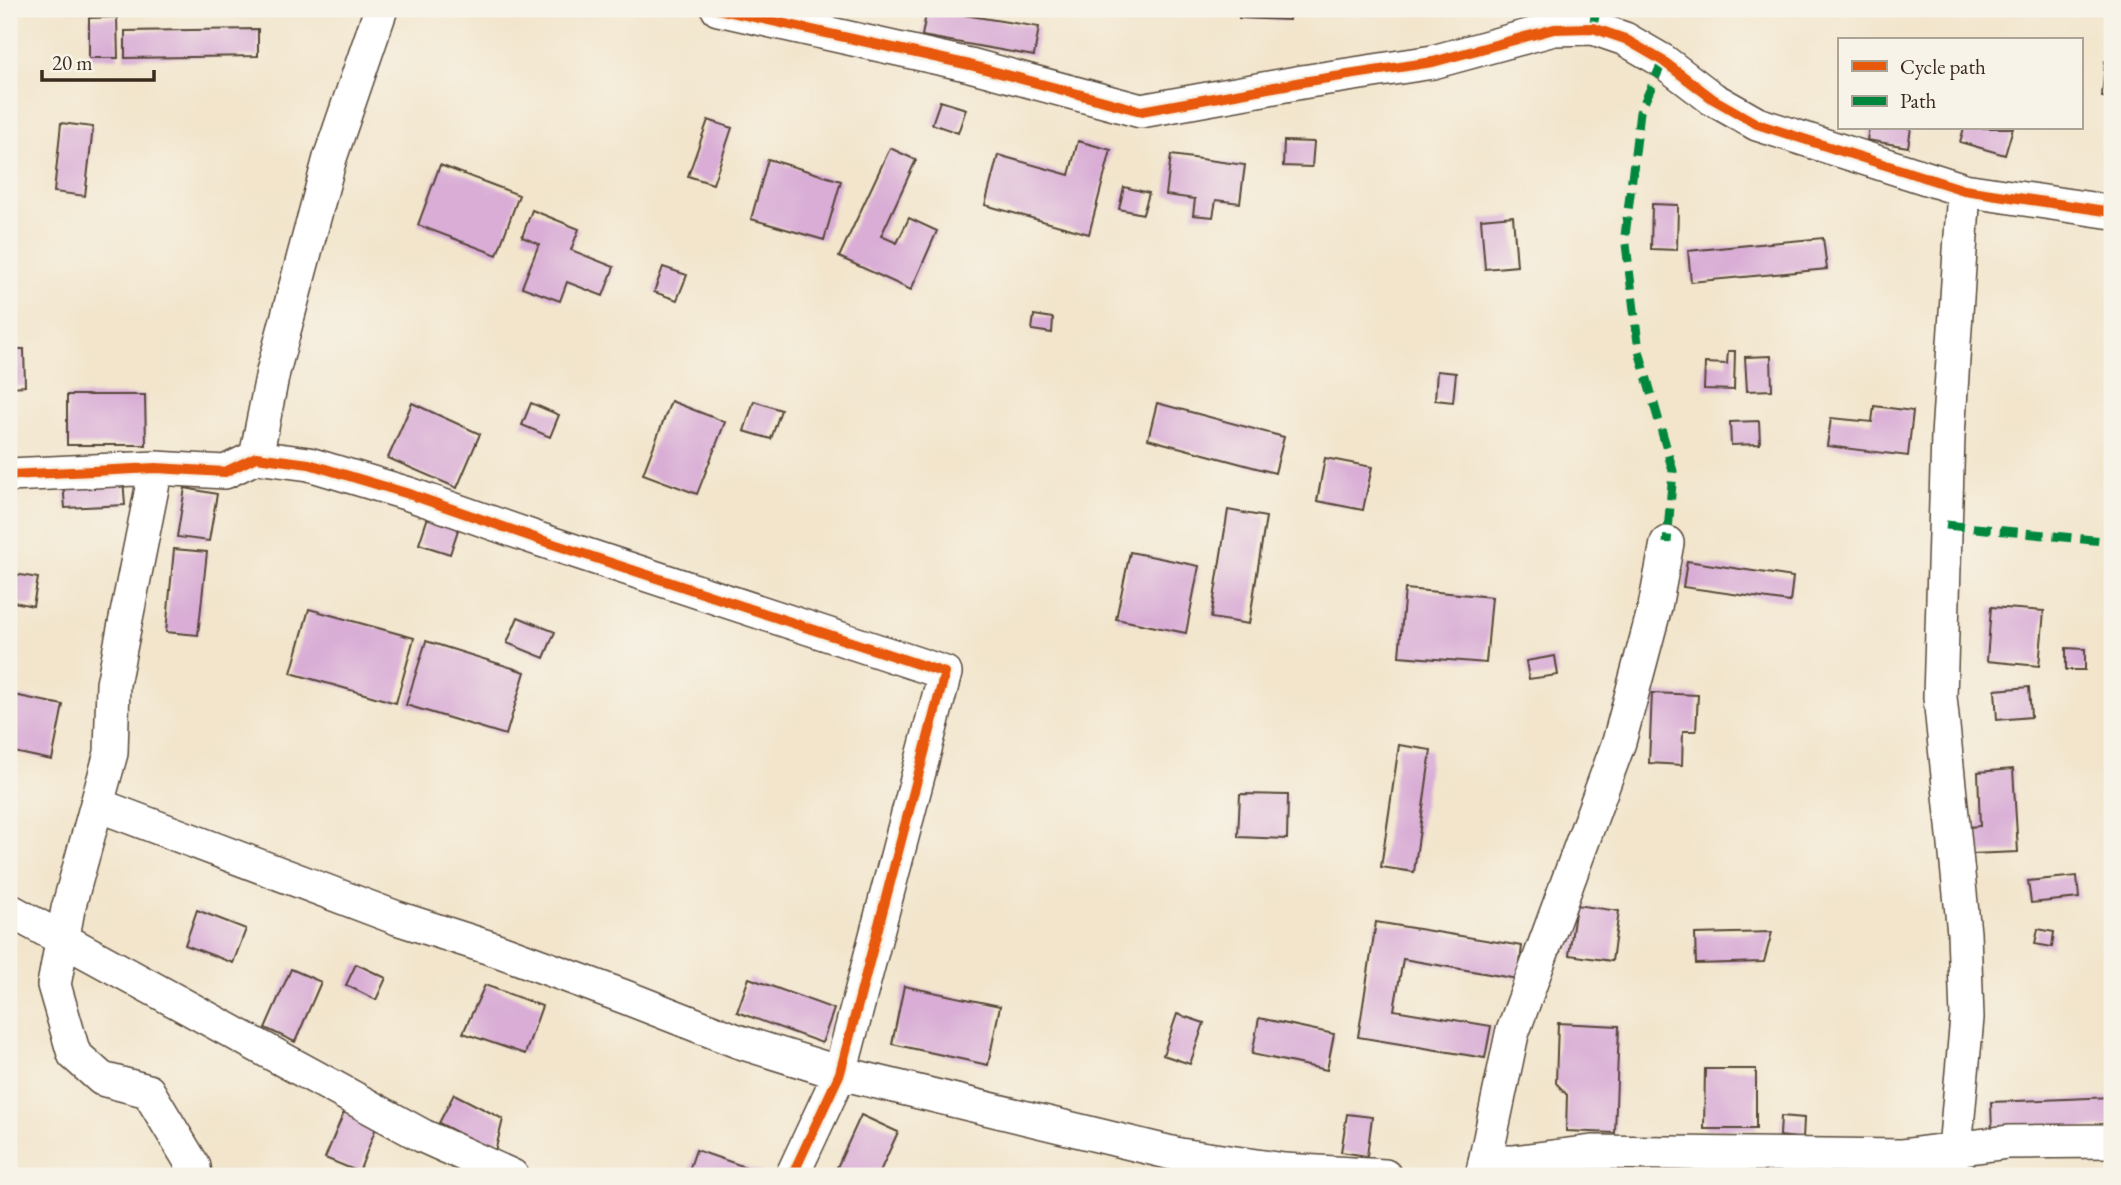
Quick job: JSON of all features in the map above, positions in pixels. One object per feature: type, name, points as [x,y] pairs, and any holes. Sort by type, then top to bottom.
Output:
[{"type":"street","points":[[256,457],[273,372],[330,158],[381,9]]},
{"type":"street","points":[[719,9],[970,65],[1141,111],[1433,62],[1554,29],[1594,28],[1625,39],[1663,61],[1713,99],[1757,124],[1964,190],[2112,212]]},
{"type":"street","points":[[1956,1163],[1967,1006],[1964,933],[1940,697],[1948,436],[1964,190]]},
{"type":"street","points":[[9,475],[156,468],[225,472],[256,457],[309,464],[409,494],[945,673],[840,1073],[792,1176]]},
{"type":"street","points":[[156,468],[113,684],[111,753],[68,909],[54,985],[74,1054],[102,1079],[148,1091],[194,1167],[195,1176]]},
{"type":"street","points":[[1667,543],[1655,607],[1619,742],[1512,1034],[1484,1169],[1513,1162],[1592,1152],[1901,1156],[1956,1163],[2008,1142],[2112,1141]]},
{"type":"street","points":[[98,805],[397,918],[500,951],[613,992],[737,1041],[840,1073],[1180,1155],[1284,1170],[1385,1176]]},
{"type":"street","points":[[9,911],[423,1136],[512,1176]]},
{"type":"building","points":[[116,9],[116,12],[68,11]]},
{"type":"building","points":[[927,9],[1039,27],[1034,56],[922,36]]},
{"type":"building","points":[[1239,9],[1290,9],[1289,20],[1239,18]]},
{"type":"building","points":[[117,17],[118,58],[89,58],[89,18]]},
{"type":"building","points":[[258,29],[258,56],[125,58],[125,31]]},
{"type":"building","points":[[2105,61],[2112,61],[2112,99],[2102,97]]},
{"type":"building","points":[[940,101],[966,109],[958,133],[932,124]]},
{"type":"building","points":[[708,120],[732,128],[713,184],[688,176]]},
{"type":"building","points":[[61,123],[93,127],[85,196],[54,192]]},
{"type":"building","points":[[1869,130],[1911,130],[1908,147],[1867,140]]},
{"type":"building","points":[[1963,130],[2012,130],[2005,155],[1960,142]]},
{"type":"building","points":[[1078,141],[1111,150],[1089,234],[985,205],[998,155],[1069,175]]},
{"type":"building","points":[[1284,141],[1314,142],[1312,167],[1283,166]]},
{"type":"building","points":[[890,148],[916,160],[881,236],[897,243],[909,218],[937,231],[911,290],[839,257]]},
{"type":"building","points":[[1171,155],[1245,165],[1240,203],[1216,200],[1213,217],[1193,215],[1195,199],[1166,195]]},
{"type":"building","points":[[768,159],[841,181],[824,240],[751,219]]},
{"type":"building","points":[[440,165],[519,195],[497,255],[418,225]]},
{"type":"building","points":[[1124,187],[1149,193],[1143,214],[1119,209]]},
{"type":"building","points":[[1652,204],[1678,205],[1677,250],[1651,249]]},
{"type":"building","points":[[532,210],[579,229],[571,250],[614,267],[603,296],[567,282],[560,301],[522,287],[539,244],[522,237]]},
{"type":"building","points":[[1513,216],[1517,266],[1485,269],[1481,219]]},
{"type":"building","points":[[1823,238],[1827,269],[1691,282],[1688,251]]},
{"type":"building","points":[[663,267],[687,275],[677,300],[654,292]]},
{"type":"building","points":[[1034,315],[1053,318],[1052,333],[1032,330]]},
{"type":"building","points":[[9,349],[24,349],[25,386],[9,387]]},
{"type":"building","points":[[1728,351],[1735,351],[1734,390],[1704,389],[1705,363],[1727,364]]},
{"type":"building","points":[[1771,356],[1772,390],[1747,391],[1745,357]]},
{"type":"building","points":[[1437,371],[1456,373],[1453,402],[1435,400]]},
{"type":"building","points":[[67,395],[145,395],[146,445],[67,445]]},
{"type":"building","points":[[671,401],[725,422],[697,494],[643,474]]},
{"type":"building","points":[[754,401],[781,410],[771,439],[744,431]]},
{"type":"building","points":[[412,403],[480,434],[457,488],[388,458]]},
{"type":"building","points":[[531,403],[559,415],[550,437],[522,425]]},
{"type":"building","points":[[1157,403],[1284,437],[1275,473],[1148,439]]},
{"type":"building","points":[[1874,406],[1913,411],[1908,456],[1827,446],[1831,418],[1872,422]]},
{"type":"building","points":[[1759,421],[1760,444],[1731,445],[1730,422]]},
{"type":"building","points":[[1325,458],[1372,467],[1363,510],[1317,501]]},
{"type":"building","points":[[123,478],[125,505],[65,508],[63,481]]},
{"type":"building","points":[[185,488],[217,494],[209,541],[177,537]]},
{"type":"building","points":[[1228,510],[1266,517],[1249,624],[1211,618]]},
{"type":"building","points":[[429,514],[460,524],[450,554],[419,544]]},
{"type":"building","points":[[174,549],[207,552],[198,635],[166,632]]},
{"type":"building","points":[[1130,552],[1199,566],[1186,633],[1116,619]]},
{"type":"building","points":[[1687,561],[1793,577],[1790,602],[1683,587]]},
{"type":"building","points":[[9,573],[38,578],[33,606],[9,601]]},
{"type":"building","points":[[1405,589],[1492,597],[1486,663],[1399,656]]},
{"type":"building","points":[[1991,607],[2044,611],[2039,666],[1987,661]]},
{"type":"building","points":[[309,609],[414,638],[396,703],[291,673]]},
{"type":"building","points":[[518,617],[555,632],[544,658],[507,643]]},
{"type":"building","points":[[426,641],[525,672],[506,735],[406,705]]},
{"type":"building","points":[[2066,648],[2085,649],[2085,670],[2066,670]]},
{"type":"building","points":[[1555,656],[1558,675],[1529,679],[1526,661]]},
{"type":"building","points":[[2029,687],[2031,717],[1997,720],[1995,690]]},
{"type":"building","points":[[1652,693],[1698,695],[1696,731],[1683,731],[1682,765],[1649,763]]},
{"type":"building","points":[[9,694],[63,705],[52,760],[9,751]]},
{"type":"building","points":[[1399,745],[1431,750],[1414,872],[1381,867]]},
{"type":"building","points":[[2013,769],[2018,852],[1970,854],[1968,827],[1980,826],[1978,772]]},
{"type":"building","points":[[1240,794],[1288,795],[1287,839],[1238,837]]},
{"type":"building","points":[[2077,876],[2079,898],[2031,903],[2028,881]]},
{"type":"building","points":[[1576,905],[1619,911],[1612,961],[1569,955]]},
{"type":"building","points":[[197,910],[246,929],[233,963],[185,945]]},
{"type":"building","points":[[1376,922],[1522,946],[1518,979],[1403,959],[1394,1010],[1491,1026],[1485,1058],[1358,1037]]},
{"type":"building","points":[[2038,929],[2054,932],[2052,947],[2035,944]]},
{"type":"building","points":[[1772,932],[1764,962],[1696,964],[1695,934]]},
{"type":"building","points":[[356,964],[386,978],[376,1000],[346,985]]},
{"type":"building","points":[[291,969],[321,982],[295,1042],[265,1028]]},
{"type":"building","points":[[749,978],[834,1009],[822,1043],[737,1012]]},
{"type":"building","points":[[485,985],[542,1006],[525,1054],[463,1033]]},
{"type":"building","points":[[904,986],[1000,1006],[988,1065],[892,1044]]},
{"type":"building","points":[[1177,1014],[1204,1023],[1190,1064],[1163,1055]]},
{"type":"building","points":[[1259,1018],[1334,1034],[1327,1070],[1252,1054]]},
{"type":"building","points":[[1558,1023],[1619,1026],[1615,1133],[1566,1131],[1567,1095],[1556,1083]]},
{"type":"building","points":[[1705,1069],[1756,1069],[1756,1129],[1704,1129]]},
{"type":"building","points":[[454,1094],[503,1119],[495,1152],[439,1123]]},
{"type":"building","points":[[2112,1097],[2112,1127],[1992,1132],[1991,1102]]},
{"type":"building","points":[[344,1112],[377,1125],[359,1172],[325,1158]]},
{"type":"building","points":[[1347,1114],[1372,1117],[1367,1156],[1341,1152]]},
{"type":"building","points":[[861,1115],[898,1132],[878,1176],[833,1176]]},
{"type":"building","points":[[1781,1116],[1804,1118],[1803,1139],[1780,1136]]},
{"type":"building","points":[[696,1150],[763,1173],[762,1176],[687,1176]]},
{"type":"marked path","points":[[1593,28],[1596,9]]},
{"type":"marked path","points":[[1663,61],[1640,112],[1625,236],[1639,351],[1673,471],[1667,543]]},
{"type":"marked path","points":[[1946,525],[2112,542]]},
{"type":"cycle path","points":[[718,9],[970,65],[1141,111],[1433,62],[1554,29],[1593,28],[1625,39],[1663,61],[1713,99],[1757,124],[1964,190],[2112,212]]},
{"type":"cycle path","points":[[9,475],[156,468],[225,472],[256,457],[309,464],[409,494],[945,673],[840,1073],[792,1176]]}]
